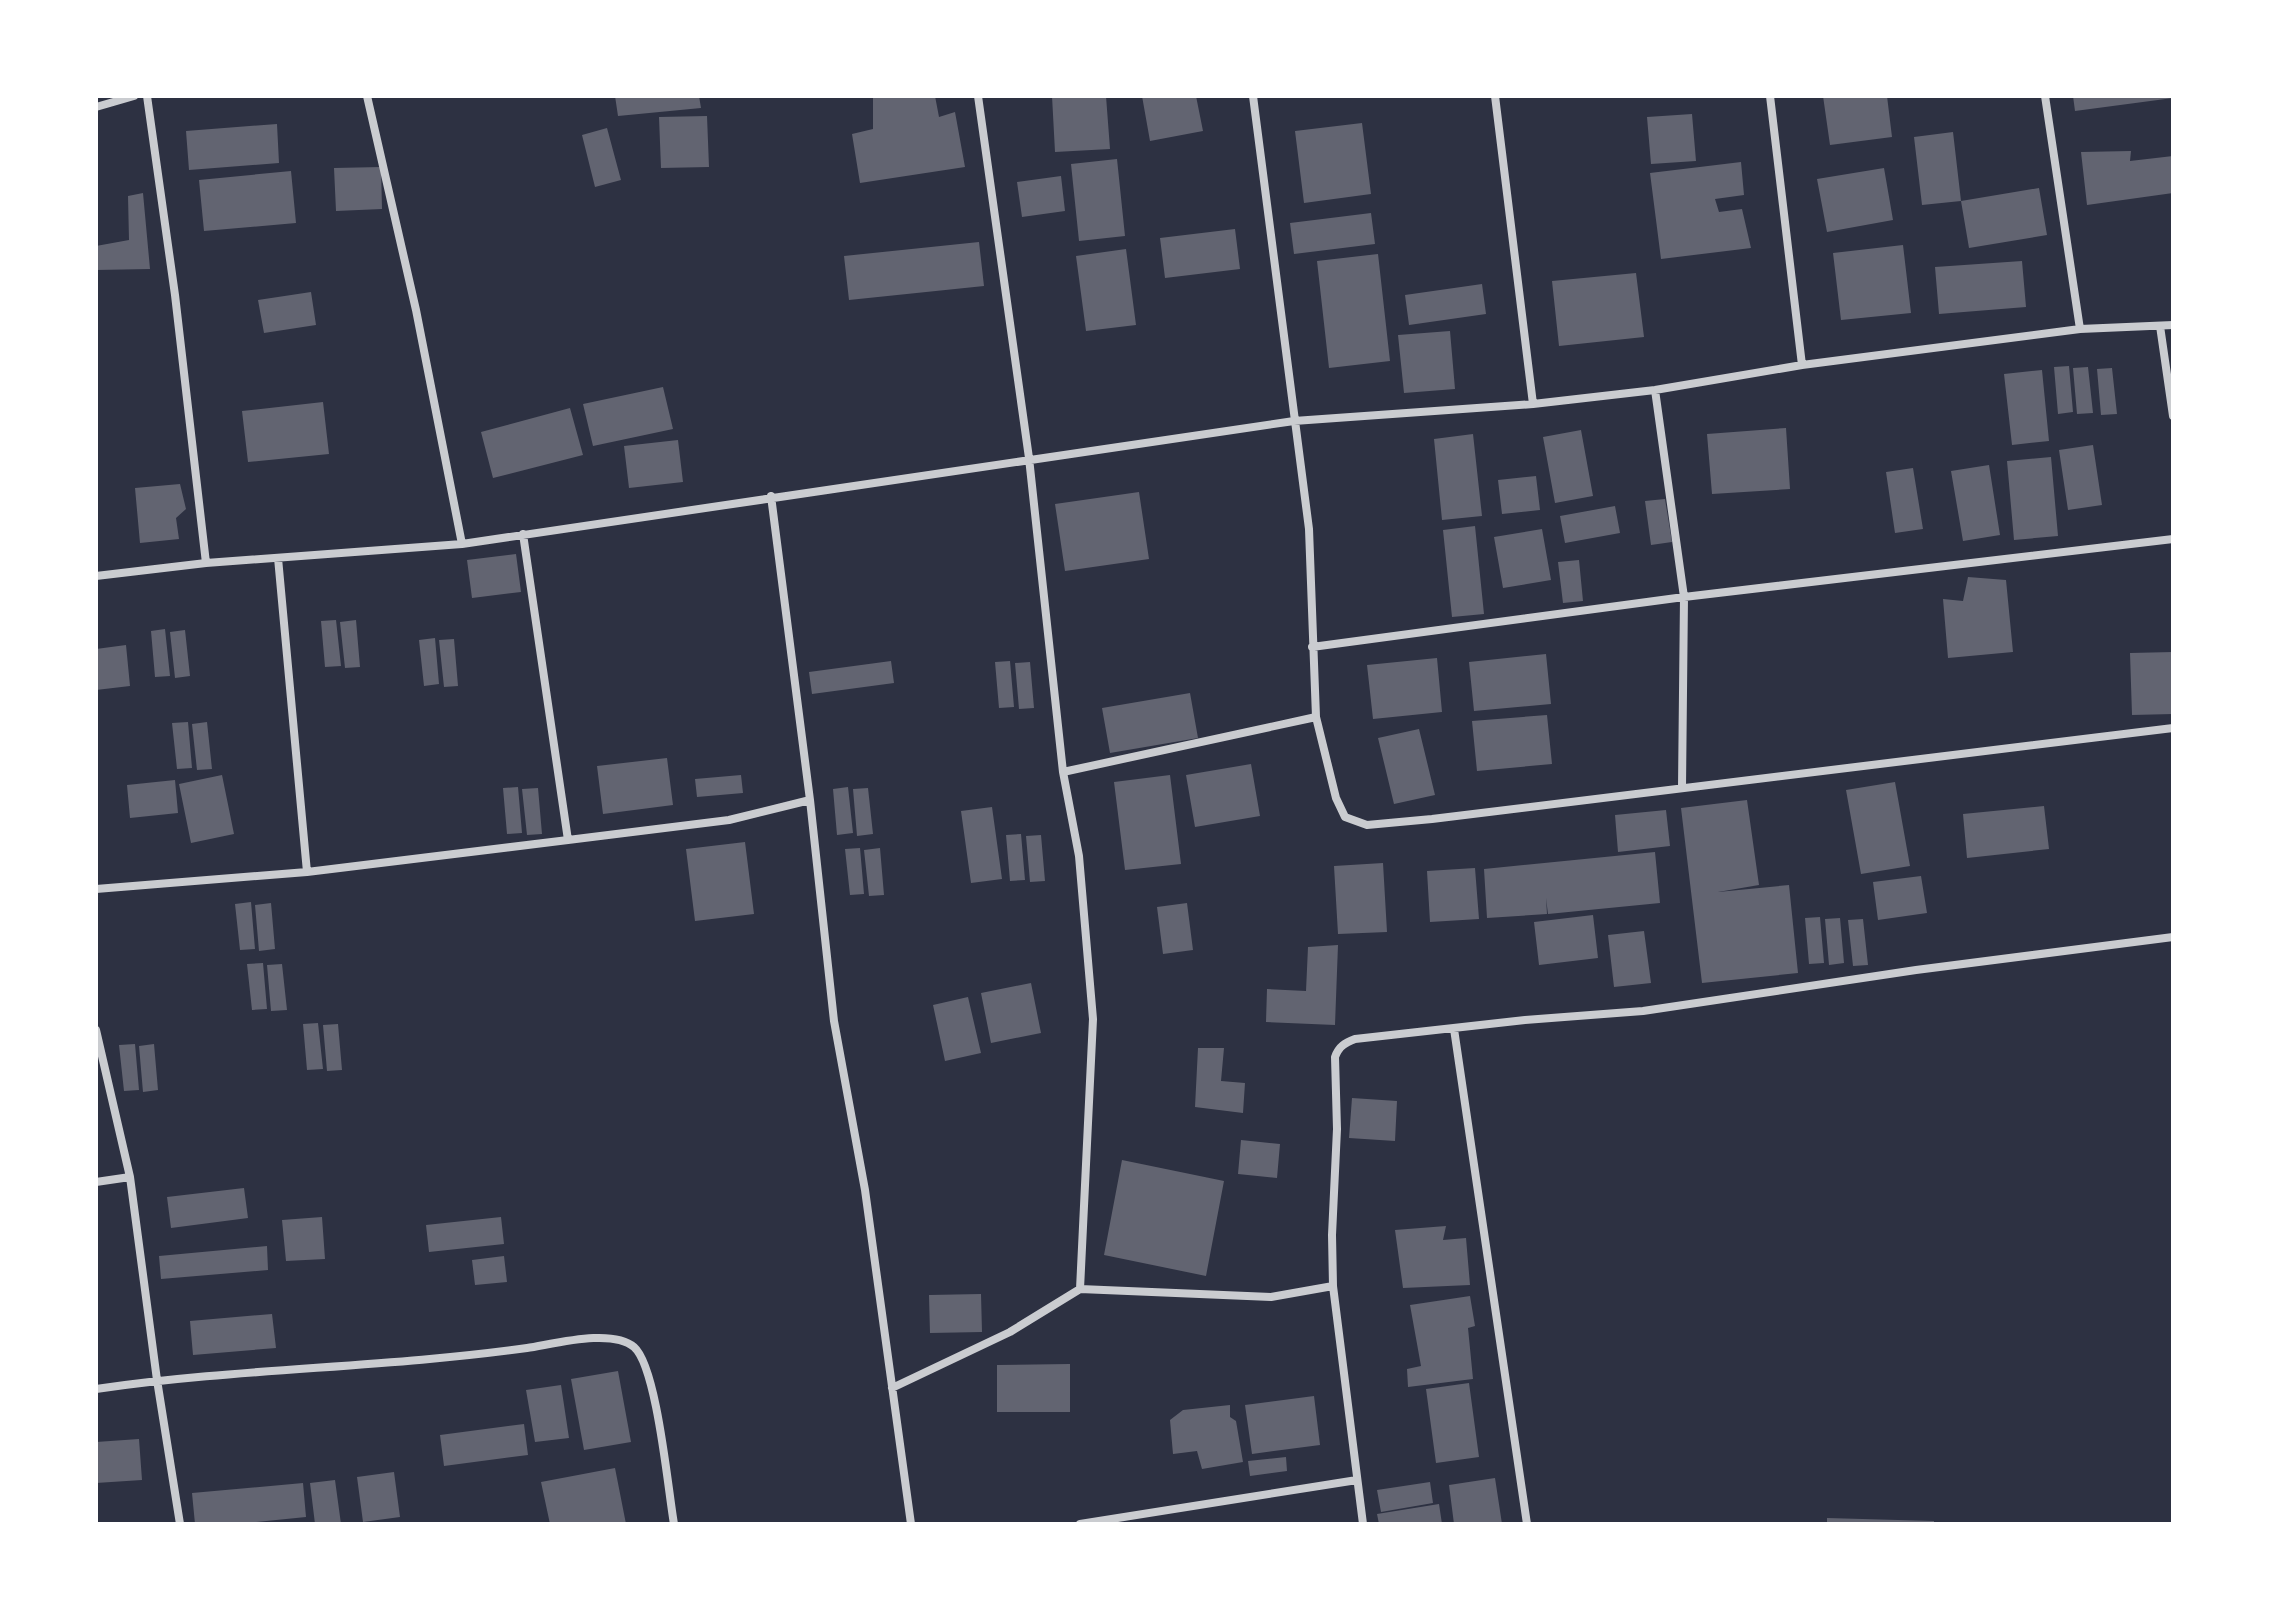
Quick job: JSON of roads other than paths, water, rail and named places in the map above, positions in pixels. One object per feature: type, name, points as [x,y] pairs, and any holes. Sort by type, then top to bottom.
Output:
[{"type":"street","points":[[96,107],[134,96]]},
{"type":"street","points":[[147,96],[175,295],[206,563]]},
{"type":"street","points":[[367,96],[416,310],[462,544]]},
{"type":"street","points":[[978,96],[1029,458],[1063,772],[1079,856],[1093,1019],[1080,1289]]},
{"type":"street","points":[[1253,96],[1309,529],[1316,717],[1336,798],[1345,817],[1367,825],[2173,728]]},
{"type":"street","points":[[1495,96],[1533,404]]},
{"type":"street","points":[[1770,96],[1802,365]]},
{"type":"street","points":[[2045,96],[2080,329]]},
{"type":"street","points":[[96,576],[206,563],[462,544],[1294,421],[1533,404],[1655,390],[1802,365],[2080,329],[2173,325]]},
{"type":"street","points":[[2160,326],[2173,416]]},
{"type":"street","points":[[1655,390],[1684,597],[1682,787]]},
{"type":"street","points":[[771,496],[810,800],[834,1021],[865,1190],[911,1524]]},
{"type":"street","points":[[523,534],[568,840]]},
{"type":"street","points":[[1312,647],[1684,597],[2173,539]]},
{"type":"street","points":[[278,558],[307,872]]},
{"type":"street","points":[[1063,772],[1316,717]]},
{"type":"street","points":[[96,889],[307,872],[729,820],[810,800]]},
{"type":"street","points":[[1363,1524],[1333,1286],[1337,1129],[1335,1057],[1338,1049],[1355,1039],[1525,1020],[1643,1011],[1916,970],[2173,937]]},
{"type":"street","points":[[1454,1029],[1527,1524]]},
{"type":"street","points":[[96,1030],[130,1177],[180,1524]]},
{"type":"street","points":[[96,1182],[130,1177]]},
{"type":"street","points":[[892,1388],[1010,1332],[1080,1289],[1271,1297],[1333,1286]]},
{"type":"street","points":[[96,1389],[157,1380],[491,1353],[605,1337],[633,1345],[641,1356],[653,1391],[674,1524]]},
{"type":"street","points":[[1080,1524],[1357,1480]]}]
